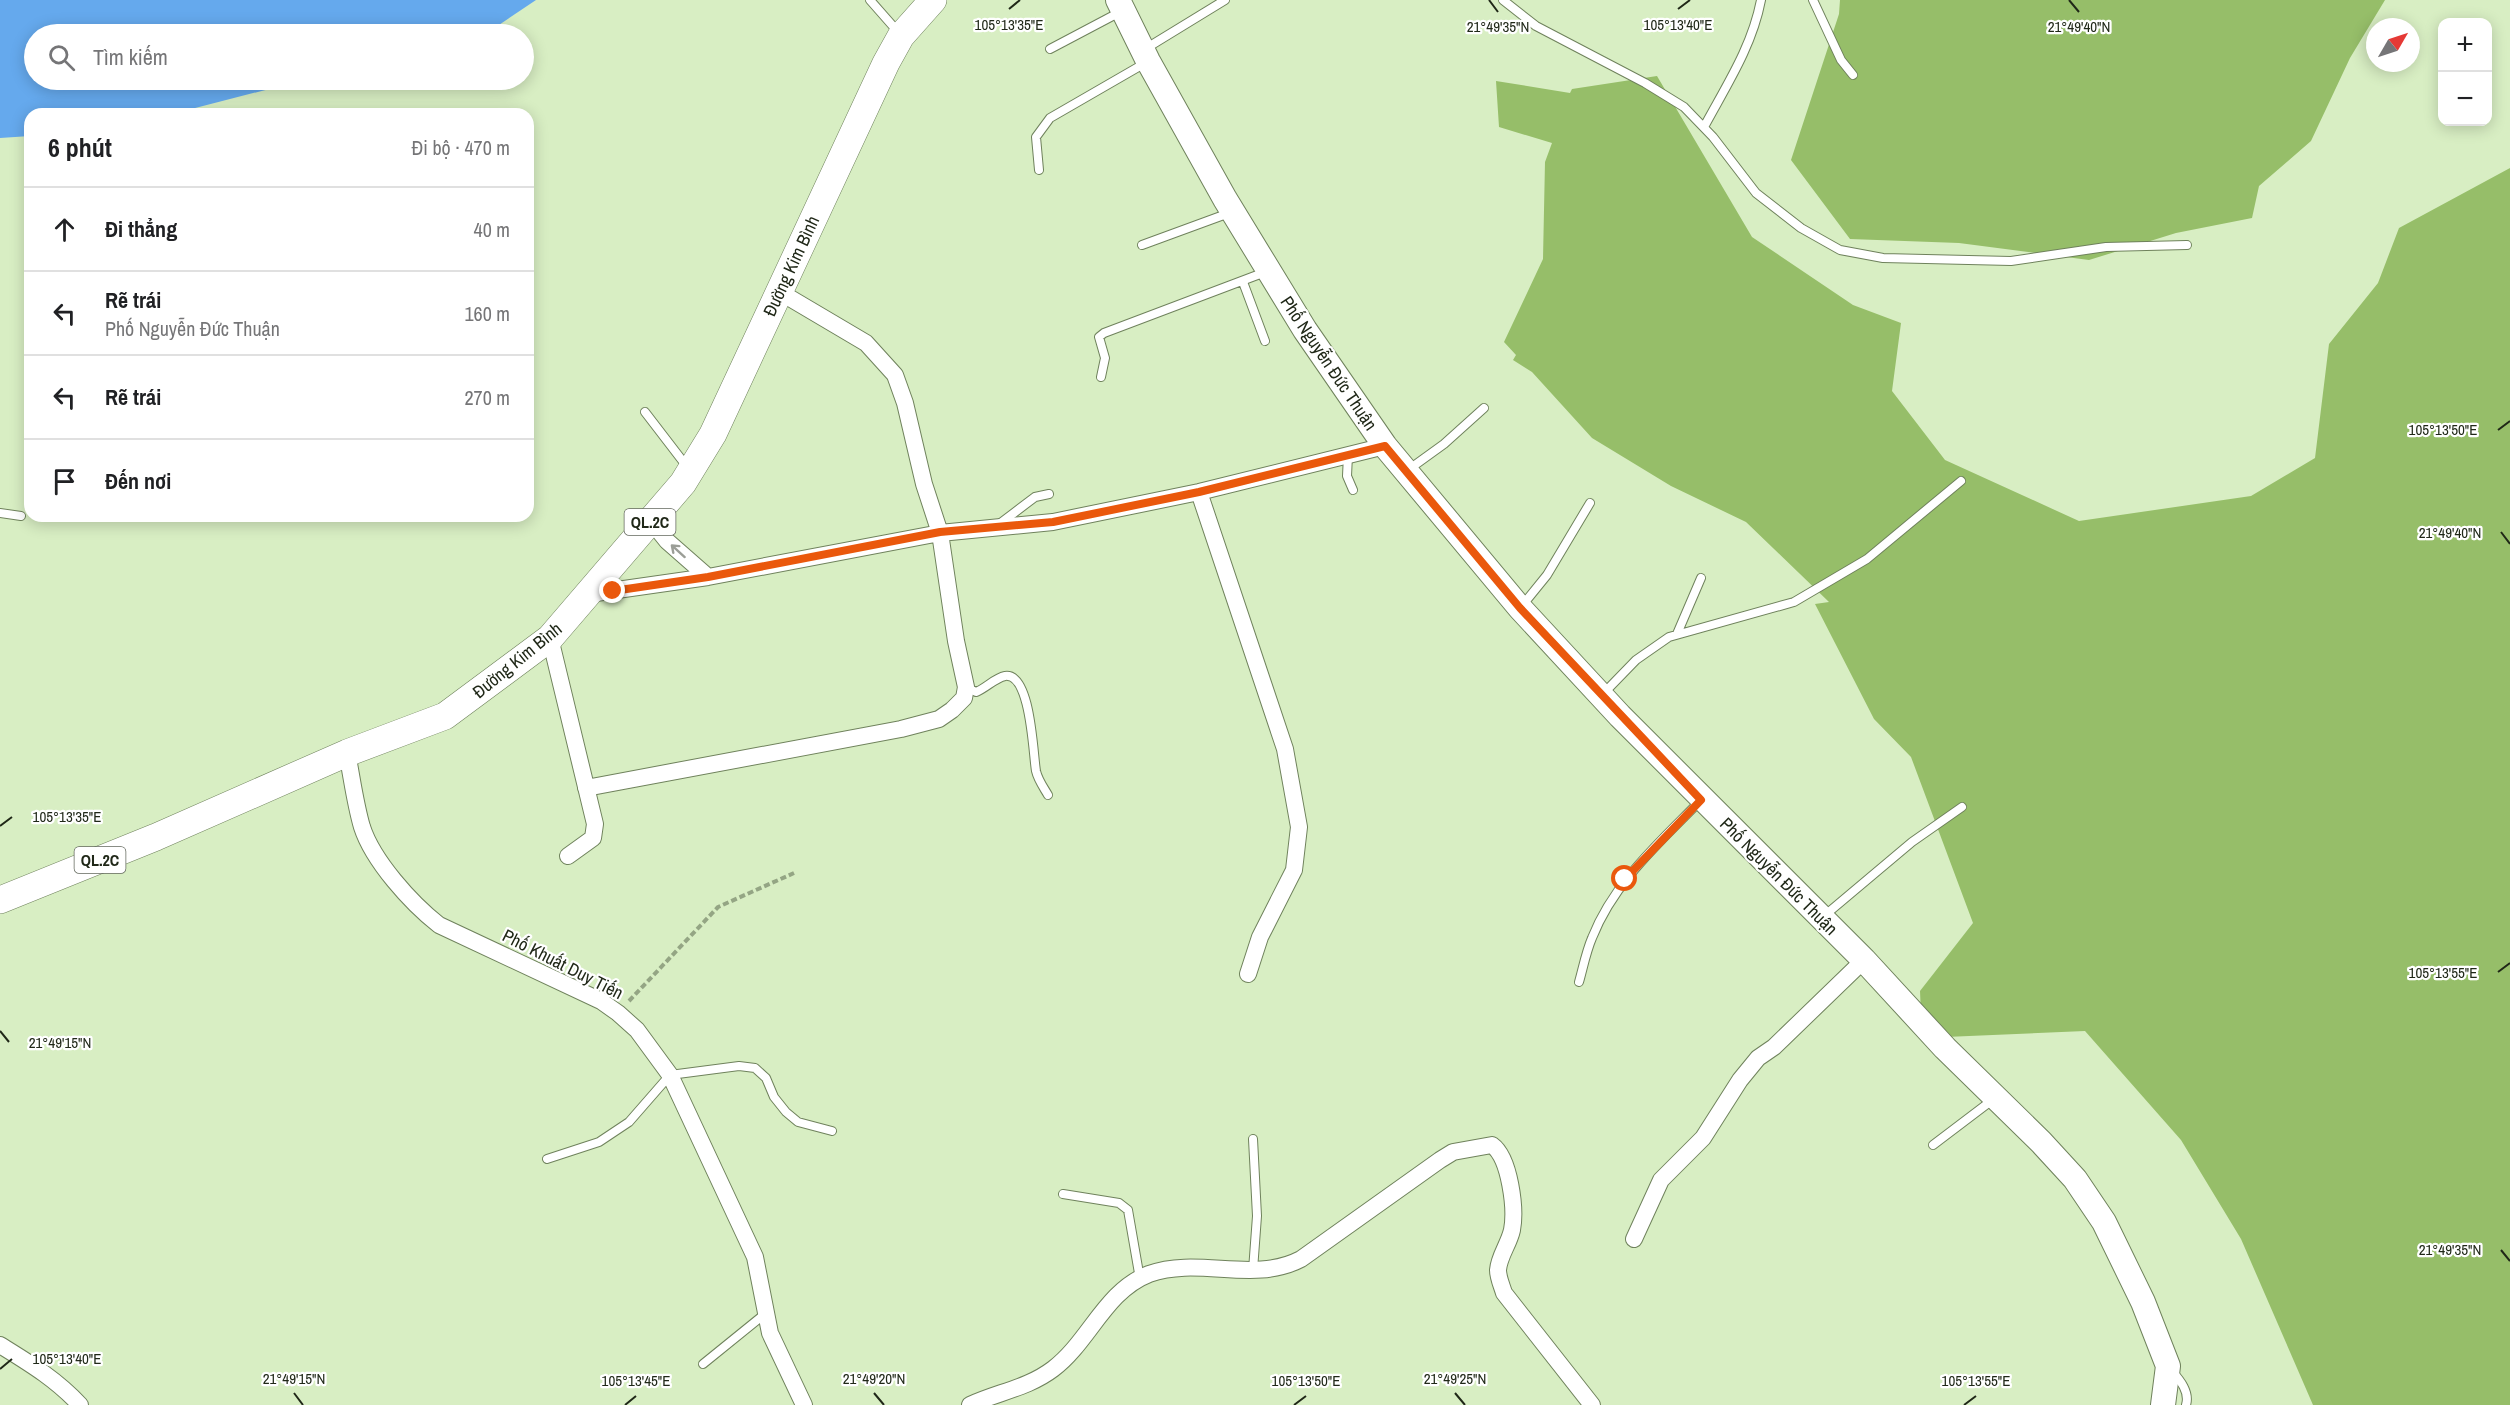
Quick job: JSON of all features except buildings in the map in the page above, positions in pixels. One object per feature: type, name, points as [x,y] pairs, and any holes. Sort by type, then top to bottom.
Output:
[{"type":"main road","name":"Đường Kim Bình","points":[[0,900],[156,837],[347,753],[445,716],[550,638],[651,521],[690,471],[713,434],[886,63],[901,36],[933,0]]},
{"type":"street","name":"Phố Nguyễn Đức Thuận","points":[[1120,5],[1145,56],[1232,212],[1305,330],[1385,446],[1520,608],[1701,800],[1864,960],[2075,1179],[2104,1222],[2143,1302],[2168,1366],[2163,1405]]},
{"type":"street","points":[[586,788],[939,719],[964,698],[966,687],[956,641],[940,532],[924,484],[895,375],[866,343],[778,291]]},
{"type":"street","points":[[589,594],[708,577],[940,532],[1053,522],[1199,492],[1385,446]]},
{"type":"street","points":[[1199,492],[1285,748],[1299,827],[1294,870],[1260,937],[1248,974]]},
{"type":"street","points":[[651,521],[667,541],[708,577]]},
{"type":"street","points":[[550,638],[595,824],[593,838],[568,855]]},
{"type":"street","name":"Phố Khuất Duy Tiến","points":[[347,753],[363,829],[391,877],[416,907],[439,925],[601,1001],[618,1012],[636,1030],[670,1075],[755,1257],[771,1333],[804,1405]]},
{"type":"street","points":[[1634,1239],[1661,1180],[1703,1138],[1752,1065],[1864,960]]},
{"type":"street","points":[[970,1405],[1035,1382],[1055,1368],[1077,1346],[1108,1304],[1149,1274],[1174,1269],[1253,1271],[1285,1268],[1453,1152],[1492,1145],[1499,1150],[1505,1166],[1513,1205],[1512,1231],[1502,1253],[1498,1272],[1504,1293],[1592,1405]]},
{"type":"street","points":[[0,1345],[45,1372],[63,1386],[80,1405]]},
{"type":"lane","points":[[870,0],[901,36]]},
{"type":"lane","points":[[1039,170],[1036,137],[1050,118],[1225,0]]},
{"type":"lane","points":[[1503,0],[1536,26],[1645,83],[1684,107],[1704,127],[1756,192],[1801,228],[1840,250],[1883,258],[2011,261],[2106,247],[2187,245]]},
{"type":"lane","points":[[1704,127],[1747,48],[1756,24],[1761,0]]},
{"type":"lane","points":[[1813,0],[1841,60],[1853,75]]},
{"type":"lane","points":[[1050,49],[1120,5]]},
{"type":"lane","points":[[1142,245],[1232,212]]},
{"type":"lane","points":[[1101,378],[1105,358],[1099,337],[1104,333],[1269,271]]},
{"type":"lane","points":[[1243,282],[1265,342]]},
{"type":"lane","points":[[1406,471],[1444,444],[1484,408]]},
{"type":"lane","points":[[645,412],[690,471]]},
{"type":"lane","points":[[1348,455],[1347,476],[1353,490]]},
{"type":"lane","points":[[1602,695],[1636,660],[1677,634],[1794,602],[1867,559],[1961,481]]},
{"type":"lane","points":[[995,527],[1035,497],[1049,494]]},
{"type":"lane","points":[[1520,608],[1547,575],[1590,503]]},
{"type":"lane","points":[[0,513],[21,516]]},
{"type":"lane","points":[[1677,634],[1701,578]]},
{"type":"lane","points":[[966,687],[976,692],[1004,676],[1018,681],[1027,708],[1036,771],[1048,795]]},
{"type":"lane","points":[[1579,982],[1592,938],[1609,903],[1625,879],[1701,800]]},
{"type":"lane","points":[[1821,918],[1912,842],[1962,807]]},
{"type":"lane","points":[[547,1159],[599,1142],[629,1122],[670,1075],[740,1066],[755,1068],[766,1078],[774,1097],[798,1122],[832,1131]]},
{"type":"lane","points":[[1933,1145],[1995,1098]]},
{"type":"lane","points":[[1253,1139],[1257,1216],[1253,1271]]},
{"type":"lane","points":[[1063,1194],[1119,1203],[1128,1210],[1140,1279]]},
{"type":"lane","points":[[703,1364],[766,1312]]},
{"type":"lane","points":[[2168,1366],[2182,1384],[2188,1400],[2186,1405]]},
{"type":"path","points":[[618,1012],[718,907],[794,873]]},
{"type":"green space","points":[[1840,0],[2385,0],[2374,18],[2366,18],[2366,31],[2350,58],[2311,141],[2259,186],[2252,218],[2176,233],[2089,260],[1959,243],[1850,239],[1791,160],[1839,14]]},
{"type":"green space","points":[[1657,76],[1752,237],[1853,305],[1901,323],[1892,391],[1945,460],[2079,521],[2251,496],[2315,458],[2329,344],[2378,283],[2399,228],[2510,168],[2510,1405],[2313,1405],[2241,1239],[2181,1140],[2085,1031],[1922,1038],[1920,991],[1973,923],[1911,757],[1874,719],[1815,604],[1829,602],[1746,522],[1671,486],[1592,438],[1532,372],[1513,360],[1516,355],[1504,342],[1543,259],[1545,162],[1552,143],[1499,127],[1496,81],[1570,93],[1572,89]]},
{"type":"water","points":[[0,0],[536,0],[500,24],[24,24],[24,90],[265,90],[195,108],[24,108],[24,136],[0,138]]},
{"type":"route","points":[[613,591],[708,577],[940,532],[1053,522],[1199,492],[1385,446],[1520,608],[1701,800],[1625,879]]}]
